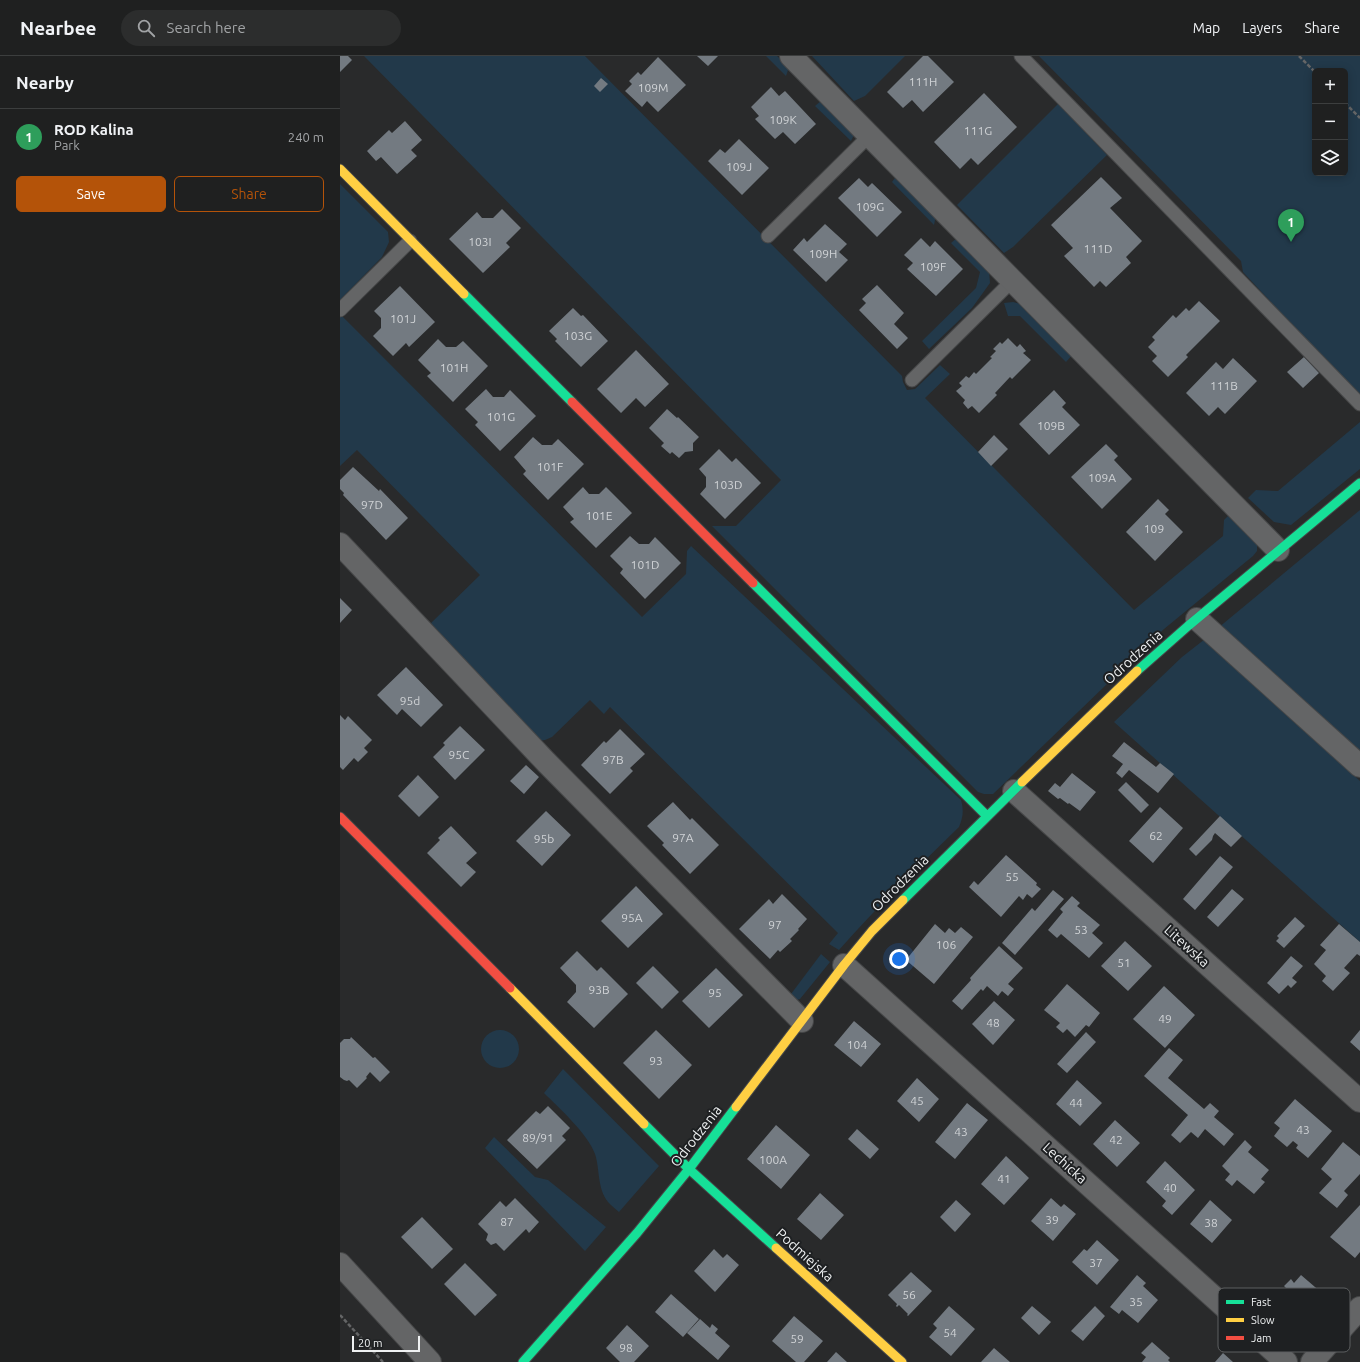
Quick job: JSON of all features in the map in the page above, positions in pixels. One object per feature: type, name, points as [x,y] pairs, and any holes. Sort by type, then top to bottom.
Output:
[{"type":"street","points":[[791,56],[1278,550]]},
{"type":"street","points":[[340,169],[410,241],[987,816]]},
{"type":"street","name":"Odrodzenia","points":[[523,1362],[622,1250],[689,1169],[844,965],[872,931],[1098,708],[1197,619],[1360,483]]},
{"type":"street","points":[[340,544],[546,762],[802,1021]]},
{"type":"street","points":[[1197,619],[1360,766]]},
{"type":"street","name":"Litewska","points":[[1014,791],[1360,1101]]},
{"type":"street","name":"Podmiejska","points":[[340,817],[689,1169],[902,1362]]},
{"type":"street","name":"Lechicka","points":[[844,965],[1218,1301]]},
{"type":"street","points":[[340,1264],[430,1362]]},
{"type":"street","points":[[1350,1319],[1360,1308]]},
{"type":"street","name":"Lechicka","points":[[1275,1352],[1286,1362]]},
{"type":"street","points":[[1312,1362],[1321,1352]]},
{"type":"lane","points":[[1021,56],[1360,404]]},
{"type":"lane","points":[[768,236],[870,135]]},
{"type":"lane","points":[[340,310],[410,241]]},
{"type":"lane","points":[[912,380],[1012,281]]},
{"type":"path","points":[[1299,56],[1312,69]]},
{"type":"path","points":[[1346,104],[1360,118]]},
{"type":"path","points":[[340,1315],[383,1362]]},
{"type":"shaded area","points":[[364,56],[585,56],[902,376],[907,390],[915,389],[940,365],[950,374],[925,398],[1134,610],[1223,536],[1224,520],[1228,516],[1257,544],[1257,551],[1253,556],[1164,629],[993,794],[978,792],[712,526],[736,526],[781,480]]},
{"type":"shaded area","points":[[766,56],[777,56],[789,67],[786,76]]},
{"type":"shaded area","points":[[812,56],[905,56],[865,96],[854,101]]},
{"type":"shaded area","points":[[1039,56],[1360,56],[1360,398],[1243,272],[1241,261]]},
{"type":"shaded area","points":[[822,100],[855,133],[851,141],[815,106]]},
{"type":"shaded area","points":[[1058,104],[1107,155],[1013,247],[1004,253],[957,205]]},
{"type":"shaded area","points":[[897,175],[936,215],[934,225],[892,182]]},
{"type":"shaded area","points":[[340,184],[388,232],[389,242],[382,257],[340,300]]},
{"type":"shaded area","points":[[958,237],[989,270],[990,283],[972,308],[929,349],[922,341],[976,288],[980,272],[951,243]]},
{"type":"shaded area","points":[[1013,302],[1021,304],[1074,353],[1066,362],[1020,316],[1008,316],[1004,303]]},
{"type":"shaded area","points":[[340,314],[642,617],[686,574],[687,551],[691,546],[961,800],[963,814],[959,827],[913,872],[839,950],[829,944],[838,933],[610,707],[604,714],[590,700],[552,737],[539,741],[436,630],[431,623],[480,575],[357,450],[340,466]]},
{"type":"shaded area","points":[[1360,422],[1360,469],[1291,525],[1274,522],[1248,498],[1256,490],[1278,491]]},
{"type":"shaded area","points":[[1360,510],[1360,755],[1218,628]]},
{"type":"shaded area","points":[[1205,639],[1360,781],[1360,942],[1114,722],[1182,657]]},
{"type":"shaded area","points":[[821,954],[830,962],[800,999],[794,1001],[788,998]]},
{"type":"shaded area","points":[[496,1030],[504,1030],[514,1035],[518,1042],[518,1056],[514,1063],[504,1068],[496,1068],[486,1063],[484,1060],[481,1053],[481,1045],[486,1035],[489,1033]]},
{"type":"shaded area","points":[[563,1069],[659,1166],[619,1212],[604,1197],[599,1178],[597,1160],[586,1138],[544,1093]]},
{"type":"shaded area","points":[[494,1137],[535,1177],[548,1180],[606,1227],[585,1251],[485,1148]]},
{"type":"building","points":[[340,56],[348,56],[352,60],[340,72]]},
{"type":"building","points":[[697,56],[718,56],[708,66]]},
{"type":"building","points":[[923,56],[928,56],[954,82],[923,112],[912,100],[903,108],[887,92]]},
{"type":"building","points":[[658,57],[686,85],[658,112],[647,101],[642,107],[625,91],[632,84],[629,81],[638,72],[641,75]]},
{"type":"building","points":[[601,78],[608,84],[600,92],[594,86]]},
{"type":"building","points":[[771,87],[779,96],[785,91],[816,124],[795,144],[783,132],[775,139],[755,119],[759,116],[751,107]]},
{"type":"building","points":[[984,93],[1017,127],[978,165],[971,158],[960,169],[934,142]]},
{"type":"building","points":[[405,121],[422,140],[411,150],[417,156],[397,174],[381,157],[376,161],[367,151],[389,130],[392,133]]},
{"type":"building","points":[[739,139],[769,168],[742,195],[708,161],[720,149],[725,153]]},
{"type":"building","points":[[1101,177],[1122,198],[1110,208],[1142,241],[1126,257],[1131,263],[1106,287],[1100,281],[1094,287],[1064,256],[1073,248],[1051,225]]},
{"type":"building","points":[[859,178],[868,187],[872,183],[902,212],[877,237],[838,198]]},
{"type":"building","points":[[502,209],[521,228],[506,243],[510,247],[483,273],[449,239],[477,212],[482,218],[493,218]]},
{"type":"building","points":[[825,224],[847,244],[839,252],[848,260],[826,282],[793,250],[804,238],[807,242]]},
{"type":"building","points":[[921,238],[930,247],[935,241],[963,269],[936,296],[907,269],[913,263],[904,255]]},
{"type":"building","points":[[877,285],[904,313],[894,324],[908,338],[897,349],[859,310],[866,303],[862,299]]},
{"type":"building","points":[[400,286],[435,322],[409,347],[406,343],[393,356],[373,336],[381,328],[381,318],[374,311]]},
{"type":"building","points":[[1199,301],[1220,321],[1186,355],[1188,357],[1168,377],[1152,361],[1157,356],[1148,347],[1155,340],[1152,337],[1173,315],[1176,318],[1186,308],[1189,311]]},
{"type":"building","points":[[573,308],[581,316],[583,315],[608,341],[581,367],[555,341],[557,339],[549,331]]},
{"type":"building","points":[[1008,338],[1017,347],[1020,344],[1026,351],[1023,353],[1031,360],[1012,379],[1010,377],[995,393],[997,395],[979,413],[972,406],[968,409],[963,403],[965,400],[956,391],[962,386],[959,383],[966,376],[969,378],[974,372],[976,374],[992,358],[990,357],[996,351],[993,349],[1000,342],[1002,344]]},
{"type":"building","points":[[438,339],[446,347],[456,347],[463,341],[488,366],[453,402],[427,376],[431,373],[418,360]]},
{"type":"building","points":[[636,350],[669,384],[645,407],[636,398],[621,413],[597,389]]},
{"type":"building","points":[[1304,357],[1319,373],[1303,388],[1287,372]]},
{"type":"building","points":[[1233,358],[1257,381],[1225,414],[1218,407],[1209,416],[1186,393],[1216,362],[1223,369]]},
{"type":"building","points":[[486,389],[493,397],[504,397],[510,390],[536,416],[500,451],[475,425],[478,422],[465,409]]},
{"type":"building","points":[[1054,390],[1066,403],[1062,407],[1080,425],[1049,455],[1019,424]]},
{"type":"building","points":[[667,409],[677,418],[678,417],[699,437],[693,443],[693,451],[685,452],[679,458],[672,452],[670,454],[661,446],[664,443],[649,428]]},
{"type":"building","points":[[994,435],[1008,449],[991,466],[978,452]]},
{"type":"building","points":[[533,437],[542,445],[552,445],[558,439],[584,464],[548,500],[523,474],[526,471],[514,457]]},
{"type":"building","points":[[1106,444],[1118,456],[1114,460],[1132,479],[1102,509],[1071,477]]},
{"type":"building","points":[[719,449],[732,462],[736,458],[761,483],[725,519],[700,494],[706,487],[706,477],[699,469]]},
{"type":"building","points":[[353,467],[379,491],[380,489],[408,518],[386,540],[343,495],[344,493],[340,489],[340,480]]},
{"type":"building","points":[[583,487],[589,494],[599,494],[606,487],[632,513],[596,548],[570,522],[574,519],[563,507]]},
{"type":"building","points":[[1158,499],[1169,510],[1165,514],[1183,532],[1155,561],[1126,532]]},
{"type":"building","points":[[630,536],[639,544],[649,544],[655,537],[681,563],[645,599],[620,573],[623,569],[610,556]]},
{"type":"building","points":[[340,598],[352,610],[340,623]]},
{"type":"building","points":[[406,667],[443,705],[421,727],[402,709],[397,715],[377,695]]},
{"type":"building","points":[[340,715],[345,720],[348,716],[372,740],[364,748],[368,752],[358,762],[354,758],[343,770],[340,767]]},
{"type":"building","points":[[460,726],[485,750],[455,780],[433,757],[445,745],[443,743]]},
{"type":"building","points":[[620,729],[645,754],[630,768],[633,771],[610,794],[581,765],[604,741],[606,743]]},
{"type":"building","points":[[1124,742],[1156,767],[1160,763],[1174,774],[1158,793],[1129,770],[1122,778],[1116,773],[1123,764],[1112,756]]},
{"type":"building","points":[[526,765],[539,777],[524,794],[510,781]]},
{"type":"building","points":[[1072,773],[1096,792],[1080,811],[1060,798],[1058,799],[1048,791],[1055,783],[1060,787]]},
{"type":"building","points":[[418,775],[439,797],[419,817],[398,796]]},
{"type":"building","points":[[1126,782],[1149,805],[1141,813],[1118,790]]},
{"type":"building","points":[[673,802],[690,820],[692,818],[719,845],[690,874],[662,845],[664,843],[647,826]]},
{"type":"building","points":[[1160,807],[1183,828],[1153,863],[1129,841]]},
{"type":"building","points":[[546,811],[571,835],[542,866],[516,841]]},
{"type":"building","points":[[1220,816],[1242,836],[1231,847],[1215,833],[1212,840],[1196,856],[1189,849]]},
{"type":"building","points":[[451,826],[477,853],[466,863],[476,872],[461,887],[427,853],[440,840],[438,838]]},
{"type":"building","points":[[1006,855],[1037,883],[1036,885],[1041,889],[1032,898],[1027,894],[1023,900],[1019,896],[1001,917],[969,887],[974,881],[978,885]]},
{"type":"building","points":[[1220,856],[1233,867],[1195,910],[1183,899]]},
{"type":"building","points":[[636,886],[663,914],[628,948],[601,921]]},
{"type":"building","points":[[1232,889],[1244,899],[1218,927],[1207,917]]},
{"type":"building","points":[[1053,890],[1064,899],[1015,955],[1002,943],[1032,908],[1035,911]]},
{"type":"building","points":[[782,894],[807,919],[790,939],[792,941],[780,952],[778,950],[770,959],[739,929],[769,899],[773,904]]},
{"type":"building","points":[[1072,896],[1080,903],[1077,906],[1100,925],[1092,933],[1103,943],[1089,958],[1061,934],[1057,938],[1048,930],[1063,912],[1060,909]]},
{"type":"building","points":[[1295,917],[1305,926],[1284,948],[1276,941],[1279,938],[1277,936]]},
{"type":"building","points":[[935,924],[945,933],[949,928],[955,933],[961,927],[973,937],[934,984],[906,960]]},
{"type":"building","points":[[1339,924],[1360,942],[1360,956],[1357,954],[1344,968],[1350,973],[1333,991],[1322,981],[1326,976],[1314,964],[1326,950],[1320,945]]},
{"type":"building","points":[[1125,941],[1152,966],[1128,991],[1101,966]]},
{"type":"building","points":[[999,946],[1023,968],[1008,984],[1014,989],[1008,996],[1002,991],[998,996],[987,986],[983,991],[981,989],[962,1010],[952,1001],[971,980],[970,978]]},
{"type":"building","points":[[577,951],[597,971],[601,967],[628,994],[594,1028],[567,1002],[576,992],[576,985],[560,968]]},
{"type":"building","points":[[1291,956],[1303,966],[1292,978],[1297,982],[1291,988],[1288,985],[1279,994],[1267,983]]},
{"type":"building","points":[[653,966],[679,992],[662,1009],[636,983]]},
{"type":"building","points":[[716,968],[743,995],[709,1028],[682,1001]]},
{"type":"building","points":[[1067,984],[1100,1013],[1089,1027],[1086,1025],[1075,1037],[1067,1029],[1063,1033],[1056,1027],[1060,1023],[1044,1010]]},
{"type":"building","points":[[1164,986],[1195,1015],[1165,1048],[1133,1019]]},
{"type":"building","points":[[994,1001],[1015,1020],[993,1045],[972,1024]]},
{"type":"building","points":[[854,1021],[881,1044],[861,1067],[834,1045]]},
{"type":"building","points":[[656,1030],[692,1065],[659,1099],[623,1063]]},
{"type":"building","points":[[1360,1030],[1360,1051],[1350,1042]]},
{"type":"building","points":[[1086,1032],[1096,1042],[1067,1073],[1057,1064]]},
{"type":"building","points":[[351,1037],[390,1072],[380,1082],[370,1072],[366,1077],[367,1078],[357,1088],[349,1080],[344,1080],[340,1077],[340,1043],[344,1039],[350,1039]]},
{"type":"building","points":[[1169,1048],[1183,1060],[1168,1078],[1204,1109],[1210,1103],[1219,1111],[1214,1117],[1234,1134],[1224,1146],[1205,1129],[1198,1138],[1191,1132],[1180,1143],[1171,1135],[1188,1115],[1144,1076]]},
{"type":"building","points":[[917,1078],[939,1099],[919,1122],[897,1101]]},
{"type":"building","points":[[1077,1080],[1102,1103],[1080,1126],[1056,1104]]},
{"type":"building","points":[[1295,1099],[1332,1131],[1308,1158],[1296,1148],[1298,1145],[1293,1141],[1287,1147],[1274,1136],[1280,1128],[1274,1123]]},
{"type":"building","points":[[967,1103],[988,1120],[955,1159],[935,1142]]},
{"type":"building","points":[[548,1106],[570,1128],[562,1136],[566,1140],[537,1169],[507,1140],[536,1111],[540,1114]]},
{"type":"building","points":[[1115,1120],[1140,1143],[1117,1167],[1093,1144]]},
{"type":"building","points":[[776,1125],[810,1155],[781,1189],[747,1159]]},
{"type":"building","points":[[857,1129],[879,1149],[870,1159],[848,1139]]},
{"type":"building","points":[[1245,1140],[1252,1147],[1248,1152],[1269,1170],[1261,1179],[1265,1182],[1254,1194],[1237,1180],[1232,1186],[1225,1180],[1230,1174],[1222,1166]]},
{"type":"building","points":[[1343,1142],[1360,1156],[1360,1174],[1344,1191],[1348,1195],[1337,1208],[1319,1193],[1332,1179],[1321,1169]]},
{"type":"building","points":[[1006,1156],[1029,1178],[1004,1205],[981,1184]]},
{"type":"building","points":[[1165,1161],[1195,1190],[1172,1215],[1162,1206],[1166,1201],[1146,1182]]},
{"type":"building","points":[[820,1193],[844,1215],[821,1240],[797,1219]]},
{"type":"building","points":[[515,1198],[539,1222],[529,1233],[526,1229],[504,1251],[496,1243],[491,1245],[486,1240],[488,1234],[478,1224],[500,1201],[506,1207]]},
{"type":"building","points":[[1051,1198],[1061,1207],[1064,1204],[1076,1214],[1053,1241],[1031,1221]]},
{"type":"building","points":[[956,1200],[971,1214],[955,1232],[940,1217]]},
{"type":"building","points":[[1210,1200],[1232,1220],[1212,1243],[1190,1224]]},
{"type":"building","points":[[1360,1205],[1360,1252],[1355,1258],[1330,1237]]},
{"type":"building","points":[[422,1217],[453,1249],[432,1269],[401,1237]]},
{"type":"building","points":[[1097,1240],[1119,1260],[1097,1285],[1072,1262],[1084,1249],[1087,1251]]},
{"type":"building","points":[[714,1249],[723,1258],[727,1254],[739,1265],[715,1292],[694,1271]]},
{"type":"building","points":[[465,1263],[497,1295],[475,1316],[444,1284]]},
{"type":"building","points":[[911,1272],[932,1291],[908,1316],[908,1314],[899,1305],[897,1307],[896,1306],[897,1304],[888,1295]]},
{"type":"building","points":[[1137,1275],[1146,1283],[1143,1286],[1158,1300],[1138,1323],[1122,1310],[1119,1314],[1110,1307]]},
{"type":"building","points":[[1301,1275],[1316,1288],[1286,1288],[1284,1286],[1291,1279],[1294,1283]]},
{"type":"building","points":[[671,1294],[699,1319],[683,1337],[655,1312]]},
{"type":"building","points":[[949,1306],[975,1329],[951,1356],[929,1337],[937,1328],[933,1324]]},
{"type":"building","points":[[1032,1306],[1051,1322],[1039,1335],[1021,1318]]},
{"type":"building","points":[[1095,1306],[1105,1316],[1083,1341],[1071,1331]]},
{"type":"building","points":[[794,1316],[823,1341],[804,1362],[796,1362],[772,1341]]},
{"type":"building","points":[[700,1319],[710,1328],[712,1324],[718,1329],[715,1333],[730,1346],[718,1360],[687,1333]]},
{"type":"building","points":[[627,1325],[649,1346],[634,1362],[620,1362],[606,1348]]},
{"type":"building","points":[[1152,1342],[1170,1358],[1168,1360],[1170,1362],[1142,1362],[1146,1357],[1141,1353]]},
{"type":"building","points":[[994,1348],[1010,1362],[981,1362]]},
{"type":"building","points":[[836,1352],[847,1362],[827,1362]]},
{"type":"building","points":[[1223,1353],[1233,1362],[1215,1362]]},
{"type":"traffic: fast","points":[[464,294],[572,402]]},
{"type":"traffic: fast","points":[[1137,671],[1188,626],[1360,483]]},
{"type":"traffic: fast","points":[[753,583],[987,816]]},
{"type":"traffic: fast","points":[[903,900],[1022,782]]},
{"type":"traffic: fast","points":[[523,1362],[637,1233],[689,1169],[736,1107]]},
{"type":"traffic: fast","points":[[644,1124],[689,1169],[776,1248]]},
{"type":"traffic: slow","points":[[340,169],[464,294]]},
{"type":"traffic: slow","points":[[1022,782],[1137,671]]},
{"type":"traffic: slow","points":[[736,1107],[844,965],[872,931],[903,900]]},
{"type":"traffic: slow","points":[[510,988],[644,1124]]},
{"type":"traffic: slow","points":[[776,1248],[902,1362]]},
{"type":"traffic: jam","points":[[572,402],[753,583]]},
{"type":"traffic: jam","points":[[340,817],[510,988]]},
{"type":"place","name":"ROD Kalina","points":[[1291,242]]}]
